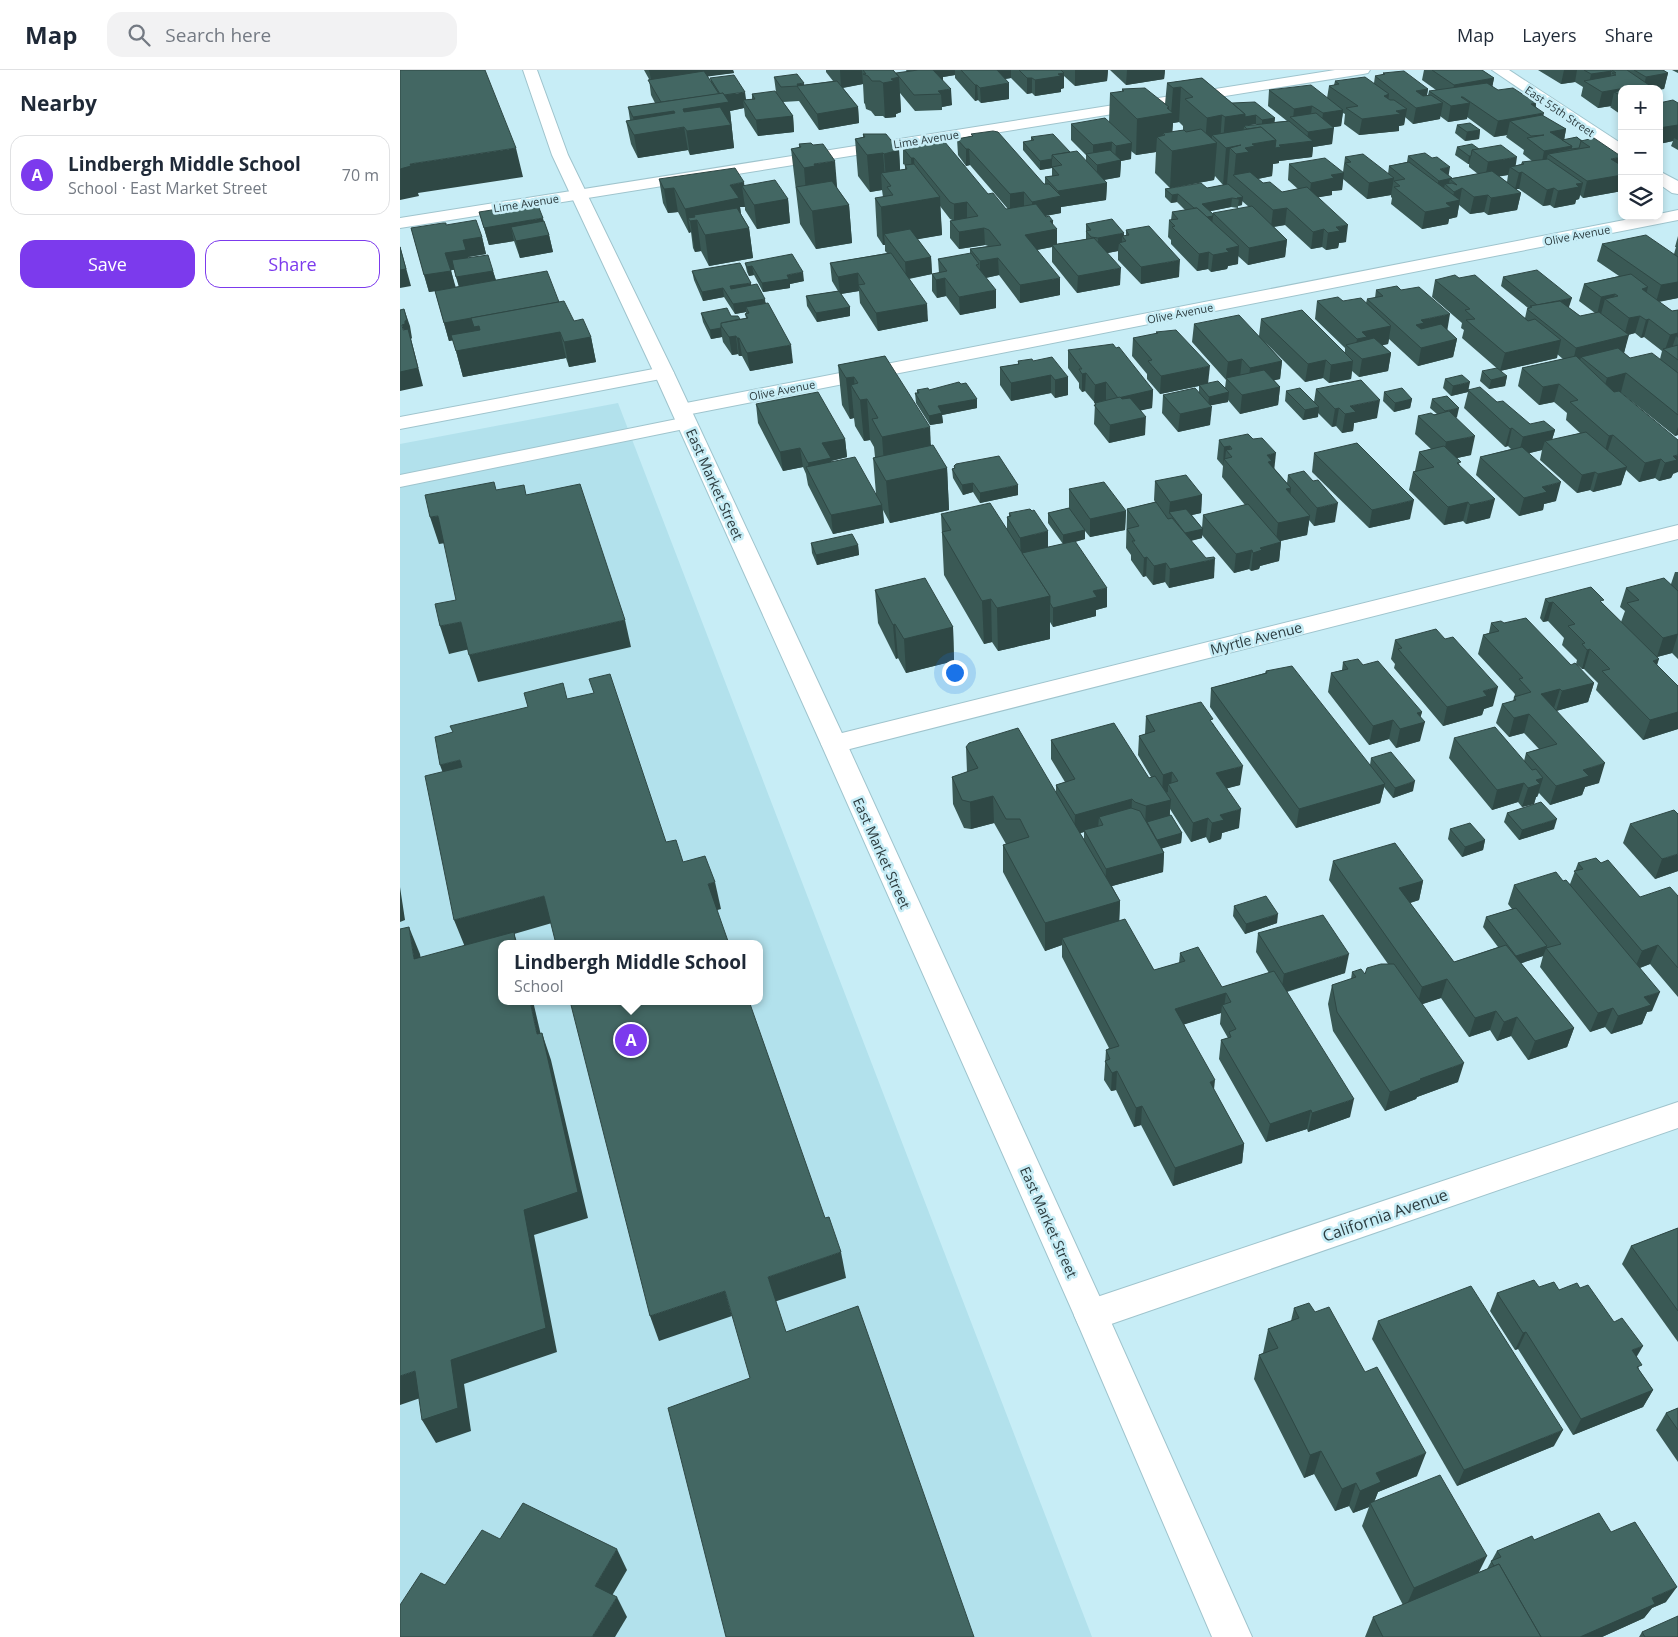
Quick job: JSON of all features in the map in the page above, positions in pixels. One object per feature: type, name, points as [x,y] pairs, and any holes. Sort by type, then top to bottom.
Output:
[{"type":"street","name":"East Market Street","points":[[530,70],[560,155],[664,373],[834,744],[1091,1314],[1232,1637]]},
{"type":"street","name":"Lime Avenue","points":[[400,223],[1362,70]]},
{"type":"street","name":"East 55th Street","points":[[1499,70],[1618,149]]},
{"type":"street","points":[[1663,179],[1678,189]]},
{"type":"street","name":"Olive Avenue","points":[[400,481],[684,416],[1678,215]]},
{"type":"street","points":[[400,423],[664,373]]},
{"type":"street","name":"Myrtle Avenue","points":[[834,744],[1678,532]]},
{"type":"street","name":"California Avenue","points":[[1091,1314],[1678,1115]]},
{"type":"shaded area","points":[[618,403],[1092,1637],[400,1637],[400,444]]},
{"type":"building","points":[[400,70],[485,70],[516,148],[410,164],[411,166],[400,169]]},
{"type":"building","points":[[863,70],[893,70],[899,77],[891,79],[894,81],[883,83],[872,81],[863,74],[866,74]]},
{"type":"building","points":[[933,70],[951,89],[938,91],[941,94],[914,95],[896,73]]},
{"type":"building","points":[[961,70],[997,70],[1009,83],[980,88]]},
{"type":"building","points":[[1019,70],[1061,70],[1064,73],[1058,74],[1061,76],[1035,80],[1027,78]]},
{"type":"building","points":[[1432,70],[1482,70],[1494,78],[1454,85]]},
{"type":"building","points":[[1584,70],[1610,70],[1612,71],[1591,74]]},
{"type":"building","points":[[1612,70],[1627,70],[1649,85],[1618,85],[1618,89],[1602,92],[1584,81],[1616,75],[1612,73],[1616,73]]},
{"type":"building","points":[[1634,70],[1663,70],[1668,73],[1646,77]]},
{"type":"building","points":[[704,71],[719,94],[661,102],[648,80]]},
{"type":"building","points":[[1404,71],[1428,89],[1416,91],[1423,96],[1431,95],[1443,103],[1416,108],[1375,76],[1385,74],[1383,73]]},
{"type":"building","points":[[797,74],[804,83],[797,84],[798,86],[781,87],[774,77]]},
{"type":"building","points":[[734,75],[745,92],[720,94],[710,78]]},
{"type":"building","points":[[1365,77],[1389,94],[1384,96],[1407,109],[1396,111],[1401,114],[1362,119],[1346,108],[1358,106],[1329,86],[1339,84],[1335,81]]},
{"type":"building","points":[[1202,78],[1245,114],[1207,118],[1185,99],[1193,97],[1181,87],[1173,88],[1167,83]]},
{"type":"building","points":[[837,81],[858,107],[817,114],[797,86]]},
{"type":"building","points":[[1487,83],[1498,90],[1513,88],[1536,103],[1531,104],[1544,113],[1498,121],[1463,97],[1461,97],[1470,103],[1451,106],[1429,91]]},
{"type":"building","points":[[1311,85],[1343,110],[1323,113],[1312,106],[1294,109],[1269,90]]},
{"type":"building","points":[[1145,88],[1169,107],[1167,108],[1173,113],[1137,119],[1110,93],[1124,91],[1122,89]]},
{"type":"building","points":[[775,91],[793,116],[756,120],[743,100],[755,99],[752,94]]},
{"type":"building","points":[[723,93],[729,102],[683,109],[684,112],[720,107],[731,125],[687,131],[684,127],[634,135],[626,121],[675,113],[674,111],[633,117],[628,107]]},
{"type":"building","points":[[1673,100],[1678,103],[1678,125],[1663,127],[1663,102]]},
{"type":"building","points":[[1255,102],[1275,118],[1262,120],[1256,115],[1245,117],[1245,114],[1232,103]]},
{"type":"building","points":[[1316,113],[1334,128],[1308,132],[1290,117]]},
{"type":"building","points":[[1542,115],[1566,129],[1550,132],[1572,146],[1544,151],[1527,138],[1544,135],[1531,136],[1510,121]]},
{"type":"building","points":[[1105,118],[1132,143],[1116,146],[1112,142],[1093,145],[1071,124]]},
{"type":"building","points":[[1289,121],[1313,141],[1279,145],[1281,147],[1275,148],[1276,140],[1261,127],[1247,129],[1244,126]]},
{"type":"building","points":[[1470,123],[1480,130],[1467,132],[1457,125]]},
{"type":"building","points":[[1261,127],[1276,140],[1252,144],[1255,146],[1245,148],[1249,152],[1236,154],[1230,148],[1241,145],[1226,148],[1212,135]]},
{"type":"building","points":[[1201,129],[1217,143],[1172,151],[1157,137],[1165,135],[1163,133]]},
{"type":"building","points":[[998,132],[1044,184],[1049,184],[1061,196],[1032,202],[1024,192],[1010,194],[969,149],[966,149],[957,139],[973,136],[971,134]]},
{"type":"building","points":[[863,134],[886,134],[899,150],[884,154],[867,155],[855,139],[865,137]]},
{"type":"building","points":[[1053,134],[1070,152],[1052,155],[1052,159],[1040,161],[1023,142],[1034,140],[1031,137]]},
{"type":"building","points":[[1577,137],[1581,141],[1579,148],[1571,149],[1572,146],[1562,140]]},
{"type":"building","points":[[1594,138],[1618,154],[1618,158],[1611,159],[1618,163],[1618,176],[1587,181],[1548,154],[1590,147],[1581,141]]},
{"type":"building","points":[[940,139],[944,141],[988,194],[993,193],[1006,209],[1036,204],[1046,217],[1049,216],[1053,221],[1050,221],[1057,229],[1025,235],[1060,278],[1020,285],[998,258],[980,261],[970,249],[1001,245],[989,230],[984,228],[959,232],[950,221],[978,216],[967,202],[954,204],[950,202],[914,158],[911,158],[903,148]]},
{"type":"building","points":[[811,143],[813,145],[823,144],[835,161],[814,164],[815,166],[804,168],[791,149],[801,147],[799,144]]},
{"type":"building","points":[[1472,144],[1479,149],[1472,150],[1471,156],[1457,147]]},
{"type":"building","points":[[1501,145],[1517,157],[1488,162],[1472,150]]},
{"type":"building","points":[[1110,150],[1121,160],[1097,165],[1086,154]]},
{"type":"building","points":[[1077,151],[1107,183],[1058,191],[1045,177],[1059,175],[1052,167],[1062,165],[1052,155]]},
{"type":"building","points":[[1425,153],[1432,158],[1437,157],[1450,167],[1440,169],[1452,178],[1439,181],[1408,156]]},
{"type":"building","points":[[1363,154],[1394,178],[1369,183],[1345,163],[1351,162],[1345,157]]},
{"type":"building","points":[[1325,158],[1344,173],[1331,175],[1334,178],[1311,183],[1289,164]]},
{"type":"building","points":[[1548,159],[1583,183],[1576,184],[1579,187],[1558,191],[1554,188],[1547,190],[1522,172],[1519,173],[1510,167],[1524,164],[1522,162]]},
{"type":"building","points":[[1409,162],[1460,200],[1446,203],[1451,207],[1425,212],[1394,187],[1400,186],[1394,181],[1405,179],[1389,166]]},
{"type":"building","points":[[914,164],[940,197],[881,207],[875,198],[893,195],[887,187],[891,186],[881,173],[907,169],[905,165]]},
{"type":"building","points":[[735,168],[744,182],[730,185],[739,198],[685,209],[674,188],[664,189],[659,179]]},
{"type":"building","points":[[1492,171],[1521,193],[1491,198],[1488,195],[1474,197],[1462,188],[1454,192],[1445,184],[1452,183],[1457,185],[1450,179]]},
{"type":"building","points":[[1250,172],[1263,183],[1270,182],[1282,192],[1307,187],[1348,225],[1336,227],[1340,231],[1328,233],[1324,229],[1313,232],[1287,208],[1273,210],[1233,175]]},
{"type":"building","points":[[775,180],[788,199],[754,205],[742,186]]},
{"type":"building","points":[[832,181],[849,205],[812,211],[796,187]]},
{"type":"building","points":[[1201,183],[1207,188],[1228,184],[1243,197],[1202,204],[1213,214],[1213,216],[1207,217],[1178,194],[1172,195],[1165,189]]},
{"type":"building","points":[[537,203],[543,218],[484,228],[479,212]]},
{"type":"building","points":[[1252,206],[1287,240],[1249,248],[1213,213]]},
{"type":"building","points":[[737,208],[749,228],[705,235],[697,220],[690,221],[688,218],[695,217],[694,215]]},
{"type":"building","points":[[1197,208],[1239,246],[1226,249],[1229,252],[1213,255],[1209,252],[1199,254],[1172,227],[1175,226],[1169,220],[1178,219],[1172,212]]},
{"type":"building","points":[[1112,219],[1124,233],[1098,238],[1091,237],[1086,231],[1091,230],[1086,224]]},
{"type":"building","points":[[476,220],[482,237],[463,240],[466,250],[445,253],[451,271],[424,275],[411,228]]},
{"type":"building","points":[[544,221],[549,235],[516,241],[511,227]]},
{"type":"building","points":[[1149,226],[1180,260],[1141,267],[1119,243],[1126,241],[1122,236],[1129,235],[1126,230]]},
{"type":"building","points":[[910,229],[931,257],[905,262],[884,234]]},
{"type":"building","points":[[1646,235],[1678,257],[1678,282],[1661,285],[1602,244]]},
{"type":"building","points":[[1094,238],[1121,268],[1078,276],[1052,245]]},
{"type":"building","points":[[400,247],[406,269],[400,270]]},
{"type":"building","points":[[891,253],[927,304],[876,313],[858,285],[865,284],[858,273],[838,277],[830,263]]},
{"type":"building","points":[[971,253],[979,264],[976,265],[996,290],[959,297],[945,278],[936,280],[932,274],[947,271],[938,259]]},
{"type":"building","points":[[792,254],[803,272],[787,275],[789,279],[762,283],[752,266],[747,267],[745,263]]},
{"type":"building","points":[[488,255],[493,271],[456,277],[452,260]]},
{"type":"building","points":[[740,263],[751,283],[730,286],[731,289],[757,284],[765,299],[733,304],[723,288],[702,292],[692,271]]},
{"type":"building","points":[[1537,270],[1572,298],[1537,305],[1503,277]]},
{"type":"building","points":[[547,271],[559,302],[444,323],[435,291]]},
{"type":"building","points":[[1631,274],[1648,287],[1642,289],[1672,311],[1678,310],[1678,333],[1670,335],[1649,319],[1646,320],[1640,316],[1629,318],[1605,299],[1618,296],[1615,294],[1601,297],[1584,284]]},
{"type":"building","points":[[1455,275],[1459,278],[1475,275],[1528,321],[1535,319],[1561,340],[1505,353],[1466,320],[1475,319],[1465,310],[1470,309],[1435,280]]},
{"type":"building","points":[[1397,286],[1401,290],[1419,287],[1450,314],[1421,320],[1424,323],[1416,325],[1421,329],[1441,324],[1457,339],[1421,348],[1367,299],[1383,296],[1376,290]]},
{"type":"building","points":[[839,291],[850,307],[816,313],[806,296]]},
{"type":"building","points":[[1338,297],[1343,301],[1361,298],[1391,326],[1362,332],[1367,337],[1357,339],[1317,301]]},
{"type":"building","points":[[564,301],[574,321],[583,319],[591,337],[564,342],[560,332],[456,351],[451,335],[480,330],[479,326],[474,327],[471,318]]},
{"type":"building","points":[[1560,301],[1580,316],[1599,312],[1629,335],[1576,348],[1527,309],[1532,307],[1530,306]]},
{"type":"building","points":[[768,303],[791,345],[747,353],[739,338],[736,336],[729,337],[720,324],[748,318],[745,314],[749,313],[746,307]]},
{"type":"building","points":[[727,308],[731,316],[738,316],[740,319],[721,323],[721,328],[710,330],[701,313]]},
{"type":"building","points":[[404,309],[407,320],[402,325],[403,330],[408,329],[418,368],[400,372],[400,310]]},
{"type":"building","points":[[1302,310],[1353,361],[1331,365],[1326,360],[1308,364],[1261,319]]},
{"type":"building","points":[[1239,315],[1282,361],[1250,368],[1242,359],[1228,362],[1194,324]]},
{"type":"building","points":[[1176,330],[1210,366],[1161,376],[1148,361],[1152,360],[1133,338],[1158,333],[1156,332]]},
{"type":"building","points":[[1374,338],[1391,353],[1362,359],[1346,345]]},
{"type":"building","points":[[1113,344],[1116,348],[1119,347],[1153,390],[1118,398],[1106,382],[1095,385],[1086,373],[1082,374],[1079,369],[1082,369],[1068,350]]},
{"type":"building","points":[[1678,345],[1678,360],[1663,349]]},
{"type":"building","points":[[1618,348],[1630,358],[1652,353],[1678,373],[1678,415],[1626,373],[1607,378],[1581,357]]},
{"type":"building","points":[[885,356],[930,427],[882,437],[872,419],[878,418],[867,399],[860,400],[851,385],[858,383],[854,377],[846,378],[838,365]]},
{"type":"building","points":[[1576,356],[1614,392],[1619,391],[1678,440],[1678,455],[1673,456],[1677,460],[1665,463],[1661,459],[1645,463],[1613,435],[1609,436],[1570,402],[1578,400],[1559,384],[1543,387],[1522,368]]},
{"type":"building","points":[[1052,357],[1068,377],[1055,380],[1051,375],[1011,383],[1000,367],[1019,364],[1018,361],[1032,359],[1033,361]]},
{"type":"building","points":[[1497,368],[1507,376],[1491,380],[1482,371]]},
{"type":"building","points":[[1264,370],[1280,387],[1242,395],[1226,378]]},
{"type":"building","points":[[1462,375],[1470,382],[1453,386],[1445,379]]},
{"type":"building","points":[[1361,380],[1380,400],[1350,406],[1356,412],[1345,414],[1339,408],[1335,409],[1316,389]]},
{"type":"building","points":[[1218,381],[1229,392],[1209,397],[1199,385]]},
{"type":"building","points":[[959,382],[961,384],[966,383],[977,399],[938,406],[942,413],[929,416],[915,393],[919,393],[917,390],[928,388],[929,390]]},
{"type":"building","points":[[1480,387],[1497,402],[1503,401],[1530,424],[1544,421],[1555,430],[1523,437],[1512,428],[1510,429],[1468,390]]},
{"type":"building","points":[[1195,388],[1212,407],[1180,414],[1163,395]]},
{"type":"building","points":[[1300,388],[1319,407],[1305,410],[1286,391]]},
{"type":"building","points":[[1402,388],[1412,399],[1395,403],[1384,392]]},
{"type":"building","points":[[818,392],[845,439],[822,443],[831,458],[808,463],[800,448],[780,452],[756,404]]},
{"type":"building","points":[[1447,396],[1459,408],[1445,411],[1432,399]]},
{"type":"building","points":[[1120,397],[1122,399],[1130,398],[1146,417],[1110,425],[1094,405],[1096,405],[1095,403]]},
{"type":"building","points":[[1449,411],[1475,436],[1446,442],[1418,416],[1431,413],[1434,415]]},
{"type":"building","points":[[1586,432],[1627,467],[1598,474],[1595,472],[1582,475],[1545,441]]},
{"type":"building","points":[[1248,434],[1253,439],[1262,438],[1276,453],[1267,455],[1272,461],[1268,462],[1291,488],[1286,489],[1310,516],[1278,523],[1224,459],[1232,457],[1226,450],[1232,449],[1230,446],[1224,447],[1219,440]]},
{"type":"building","points":[[1357,443],[1414,500],[1372,510],[1314,453]]},
{"type":"building","points":[[933,445],[947,468],[886,481],[873,458]]},
{"type":"building","points":[[1444,446],[1461,462],[1457,463],[1495,499],[1470,505],[1468,502],[1448,507],[1413,472],[1434,467],[1419,452]]},
{"type":"building","points":[[1522,447],[1561,482],[1542,487],[1547,492],[1524,498],[1480,457]]},
{"type":"building","points":[[999,456],[1018,485],[980,493],[973,483],[962,485],[952,469],[955,468],[956,464]]},
{"type":"building","points":[[855,457],[882,505],[831,515],[806,467]]},
{"type":"building","points":[[1304,471],[1313,481],[1318,480],[1338,503],[1317,508],[1288,475]]},
{"type":"building","points":[[1186,475],[1202,495],[1170,502],[1155,481]]},
{"type":"building","points":[[494,482],[496,490],[524,485],[526,495],[580,484],[625,620],[469,655],[461,622],[440,626],[435,604],[456,600],[438,516],[430,517],[425,495]]},
{"type":"building","points":[[1104,482],[1126,511],[1090,519],[1069,489]]},
{"type":"building","points":[[1156,502],[1168,519],[1172,518],[1206,558],[1214,557],[1215,559],[1170,569],[1166,563],[1154,566],[1147,557],[1144,558],[1132,541],[1135,541],[1127,529],[1139,526],[1127,509]]},
{"type":"building","points":[[990,503],[1050,596],[997,608],[991,599],[982,601],[942,532],[951,530],[941,514]]},
{"type":"building","points":[[1248,504],[1281,542],[1260,548],[1262,550],[1253,553],[1252,550],[1236,554],[1203,515]]},
{"type":"building","points":[[1069,508],[1085,530],[1063,535],[1048,513]]},
{"type":"building","points":[[1186,509],[1203,529],[1185,533],[1169,512]]},
{"type":"building","points":[[1034,510],[1048,531],[1020,538],[1007,517],[1011,516],[1009,513]]},
{"type":"building","points":[[852,534],[858,545],[816,555],[811,543]]},
{"type":"building","points":[[1075,541],[1107,588],[1093,591],[1097,597],[1053,608],[1050,603],[1050,596],[1022,553]]},
{"type":"building","points":[[925,578],[953,627],[904,639],[895,624],[893,625],[875,590]]},
{"type":"building","points":[[1664,578],[1678,591],[1678,634],[1663,638],[1627,603],[1639,600],[1626,588]]},
{"type":"building","points":[[1591,587],[1604,600],[1600,601],[1659,659],[1653,661],[1678,686],[1678,712],[1650,720],[1602,671],[1610,669],[1590,649],[1587,650],[1582,644],[1585,643],[1568,626],[1575,624],[1553,602],[1549,603],[1545,599]]},
{"type":"building","points":[[1526,618],[1571,665],[1575,663],[1594,683],[1541,694],[1605,763],[1583,770],[1589,776],[1556,786],[1526,753],[1557,744],[1529,714],[1514,718],[1502,704],[1516,700],[1514,697],[1531,692],[1519,679],[1523,678],[1483,635],[1499,631],[1491,623],[1501,621],[1504,623]]},
{"type":"building","points":[[1436,629],[1445,639],[1453,637],[1498,687],[1483,691],[1487,696],[1447,707],[1398,649],[1402,648],[1395,640]]},
{"type":"building","points":[[1358,659],[1363,665],[1378,661],[1422,712],[1417,713],[1425,722],[1400,729],[1393,720],[1373,726],[1331,673],[1348,669],[1343,662]]},
{"type":"building","points":[[1292,666],[1385,784],[1299,809],[1211,688],[1267,673],[1266,671]]},
{"type":"building","points":[[610,674],[666,842],[676,840],[683,862],[705,856],[715,882],[708,884],[728,940],[555,940],[544,896],[454,920],[425,776],[462,767],[460,760],[440,765],[435,737],[453,732],[450,726],[528,707],[524,693],[563,683],[567,699],[594,693],[589,679]]},
{"type":"building","points":[[1201,702],[1213,719],[1210,720],[1243,766],[1216,773],[1241,809],[1220,815],[1224,820],[1212,823],[1208,818],[1193,823],[1168,784],[1178,781],[1172,772],[1163,775],[1139,736],[1155,731],[1146,716]]},
{"type":"building","points":[[1114,723],[1149,778],[1155,776],[1171,800],[1146,806],[1132,799],[1075,815],[1056,785],[1075,779],[1051,740]]},
{"type":"building","points":[[1495,727],[1532,770],[1536,769],[1543,778],[1536,780],[1540,784],[1528,788],[1524,783],[1497,790],[1454,738]]},
{"type":"building","points":[[1018,728],[1120,901],[1045,923],[1003,845],[1029,837],[1020,819],[1006,819],[993,796],[970,802],[962,800],[952,777],[978,768],[966,747],[969,743]]},
{"type":"building","points":[[1391,752],[1415,781],[1395,788],[1371,758]]},
{"type":"building","points":[[1541,802],[1557,819],[1522,830],[1507,813]]},
{"type":"building","points":[[1131,808],[1140,811],[1164,853],[1106,869],[1084,830],[1103,825],[1099,817]]},
{"type":"building","points":[[1674,810],[1678,814],[1678,854],[1662,859],[1630,824]]},
{"type":"building","points":[[1171,815],[1182,833],[1157,840],[1147,822]]},
{"type":"building","points":[[1470,823],[1485,840],[1465,847],[1450,829]]},
{"type":"building","points":[[1395,843],[1423,881],[1399,888],[1454,962],[1506,945],[1574,1028],[1535,1041],[1517,1017],[1504,1022],[1496,1011],[1475,1018],[1447,979],[1422,987],[1333,861]]},
{"type":"building","points":[[1596,858],[1601,863],[1608,860],[1640,897],[1670,887],[1678,896],[1678,968],[1658,945],[1642,951],[1574,871],[1583,869],[1578,863]]},
{"type":"building","points":[[1556,872],[1563,881],[1566,880],[1660,992],[1644,997],[1651,1005],[1618,1016],[1613,1008],[1598,1013],[1546,948],[1561,944],[1514,885]]},
{"type":"building","points":[[1266,896],[1278,914],[1246,924],[1234,906]]},
{"type":"building","points":[[1516,908],[1547,946],[1516,956],[1486,917]]},
{"type":"building","points":[[1323,915],[1349,954],[1284,974],[1258,933]]},
{"type":"building","points":[[1125,919],[1154,970],[1185,961],[1180,953],[1198,947],[1222,987],[1274,971],[1354,1099],[1312,1113],[1311,1110],[1270,1124],[1221,1040],[1231,1037],[1229,1032],[1236,1029],[1222,1005],[1231,1002],[1226,993],[1175,1009],[1215,1080],[1210,1082],[1244,1144],[1175,1168],[1142,1106],[1136,1108],[1117,1071],[1112,1073],[1105,1061],[1110,1059],[1106,1050],[1119,1046],[1062,938]]},
{"type":"building","points":[[409,927],[414,959],[514,932],[515,940],[498,940],[498,1005],[531,1005],[537,1034],[542,1033],[578,1192],[524,1210],[546,1328],[451,1360],[458,1408],[422,1420],[415,1371],[400,1376],[400,929]]},
{"type":"building","points":[[1381,964],[1394,964],[1464,1063],[1390,1092],[1337,1012],[1332,985],[1356,977],[1352,972],[1361,969],[1365,974],[1367,968]]},
{"type":"building","points":[[571,1005],[750,1005],[825,1218],[829,1217],[841,1252],[768,1277],[786,1332],[858,1306],[974,1637],[726,1637],[668,1408],[750,1378],[725,1291],[650,1316]]},
{"type":"building","points":[[1678,1228],[1678,1311],[1631,1246]]},
{"type":"building","points":[[1534,1280],[1539,1287],[1554,1282],[1559,1290],[1577,1283],[1580,1288],[1588,1285],[1614,1322],[1622,1318],[1643,1346],[1632,1350],[1642,1365],[1637,1367],[1653,1390],[1581,1419],[1526,1332],[1523,1333],[1497,1293]]},
{"type":"building","points":[[1471,1286],[1563,1430],[1464,1470],[1378,1321]]},
{"type":"building","points":[[1309,1303],[1315,1312],[1329,1307],[1365,1372],[1377,1367],[1426,1453],[1376,1473],[1381,1482],[1360,1491],[1356,1483],[1342,1489],[1321,1451],[1310,1455],[1259,1355],[1278,1348],[1268,1329],[1299,1318],[1294,1308]]},
{"type":"building","points":[[1678,1408],[1678,1430],[1666,1413]]},
{"type":"building","points":[[1440,1475],[1487,1556],[1414,1588],[1370,1503]]},
{"type":"building","points":[[523,1503],[617,1549],[595,1586],[617,1597],[592,1637],[400,1637],[400,1605],[421,1573],[445,1585],[482,1530],[500,1539]]},
{"type":"building","points":[[1599,1513],[1611,1532],[1635,1522],[1677,1587],[1652,1598],[1655,1604],[1580,1637],[1541,1637],[1499,1564],[1494,1566],[1491,1561],[1501,1557],[1497,1551],[1532,1536],[1534,1540]]},
{"type":"building","points":[[1499,1564],[1541,1637],[1383,1637],[1373,1617]]},
{"type":"building","points":[[1678,1616],[1678,1637],[1645,1637],[1642,1632]]},
{"type":"place","name":"Lindbergh Middle School","points":[[631,1040]]}]
